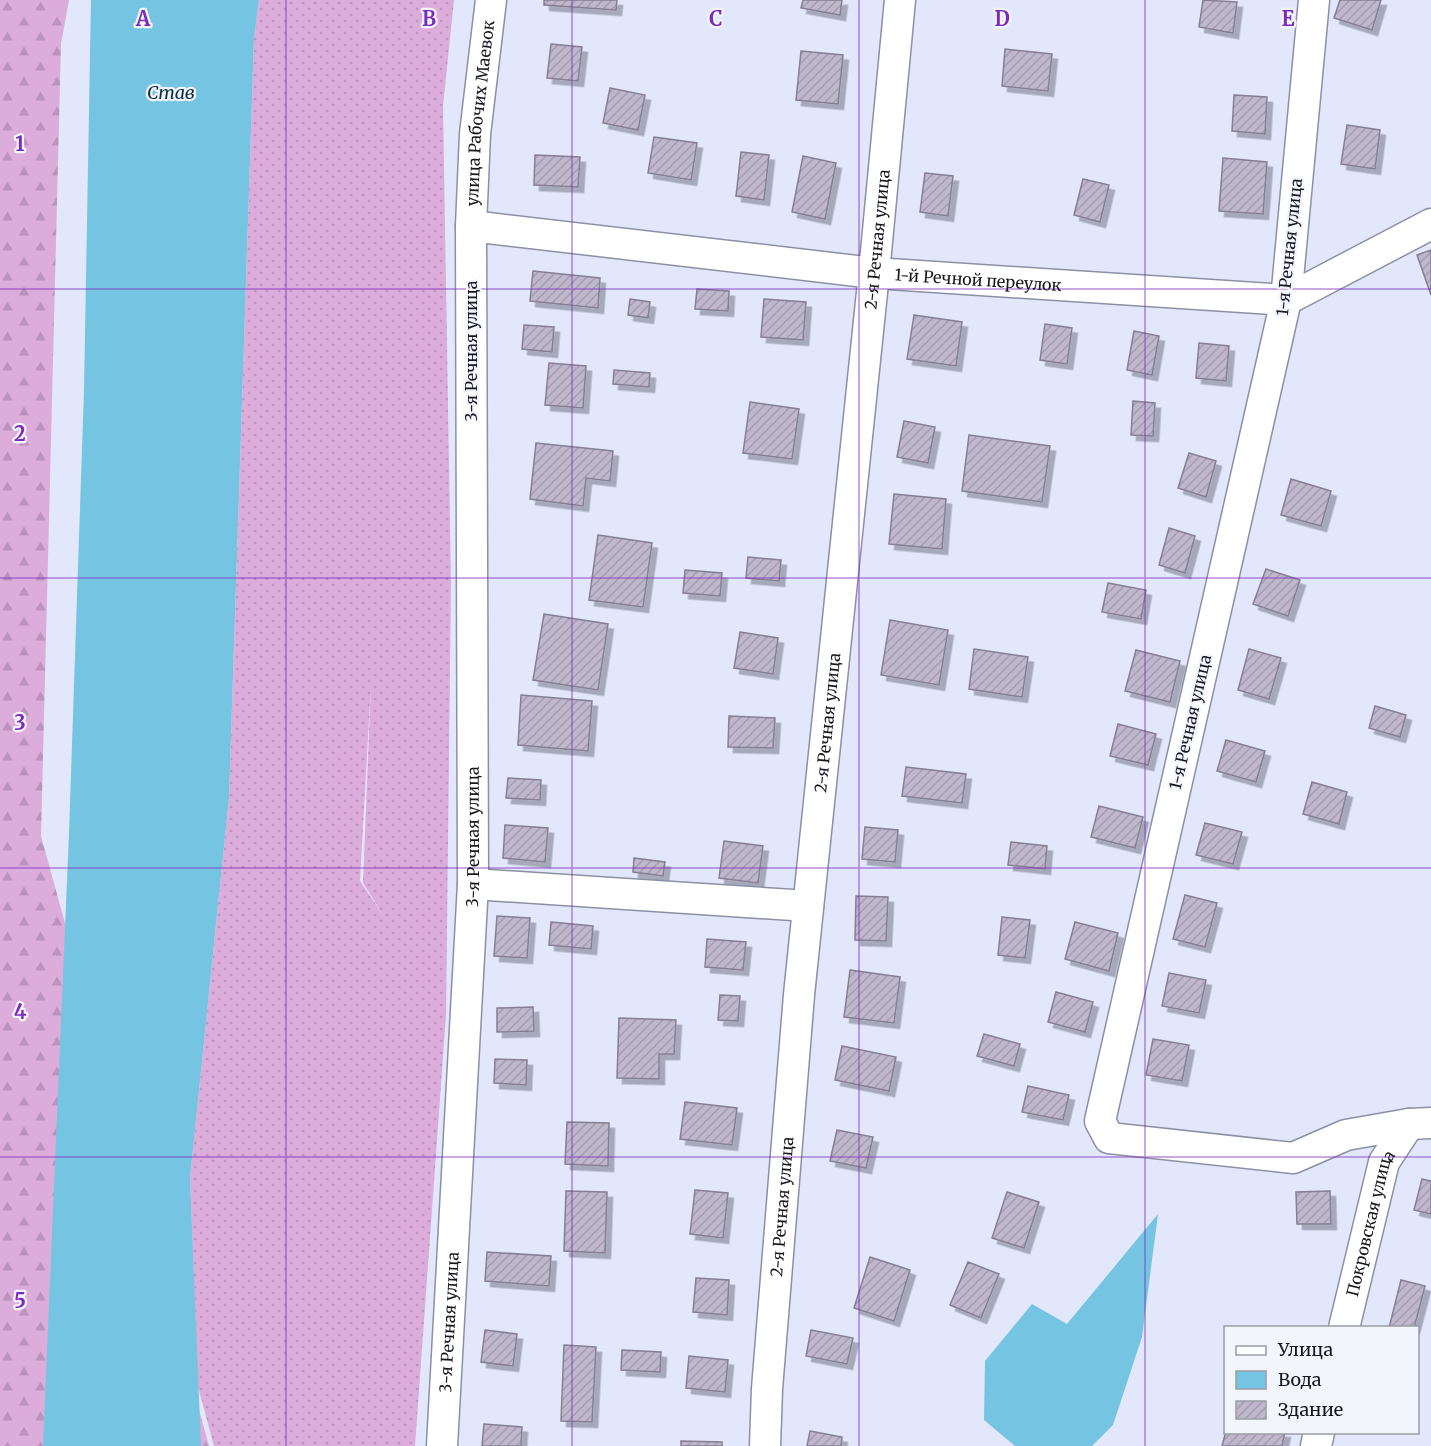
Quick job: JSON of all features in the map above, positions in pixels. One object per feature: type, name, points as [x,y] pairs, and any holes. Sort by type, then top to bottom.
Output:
[{"type":"street","name":"улица Рабочих Маевок","points":[[471,226],[476,134],[491,0]]},
{"type":"street","name":"2-я Речная улица","points":[[765,1446],[767,1389],[798,995],[874,273],[900,0]]},
{"type":"street","name":"1-я Речная улица","points":[[1314,0],[1286,300],[1100,1120],[1109,1138],[1293,1158],[1346,1135],[1420,1124]]},
{"type":"street","points":[[1286,300],[1431,224]]},
{"type":"street","name":"1-й Речной переулок","points":[[471,226],[874,273],[1286,300]]},
{"type":"street","name":"3-я Речная улица","points":[[442,1446],[473,884],[471,226]]},
{"type":"street","points":[[473,884],[808,906]]},
{"type":"street","name":"Покровская улица","points":[[1344,1326],[1384,1162],[1420,1124]]},
{"type":"green space","points":[[0,0],[69,0],[61,44],[41,836],[209,1446],[0,1446]]},
{"type":"green space","points":[[259,0],[454,0],[443,106],[451,583],[446,1015],[415,1446],[214,1446],[198,1387],[190,1178],[229,798],[254,38]],"holes":[[[371,683],[363,883],[385,918],[360,881]]]},
{"type":"water","name":"Став","points":[[91,0],[259,0],[254,38],[229,798],[190,1178],[201,1446],[43,1446],[69,834],[84,390]]},
{"type":"water","points":[[1158,1214],[1142,1337],[1113,1425],[1092,1446],[1015,1446],[984,1420],[985,1361],[1032,1304],[1067,1324]]},
{"type":"building","points":[[544,0],[617,0],[616,10],[544,5]]},
{"type":"building","points":[[803,0],[842,0],[840,15],[801,8]]},
{"type":"building","points":[[1203,0],[1237,2],[1233,33],[1199,27]]},
{"type":"building","points":[[1340,0],[1381,0],[1372,30],[1334,18]]},
{"type":"building","points":[[551,44],[582,47],[578,81],[547,78]]},
{"type":"building","points":[[1005,49],[1052,54],[1048,91],[1002,86]]},
{"type":"building","points":[[801,51],[843,55],[838,104],[796,100]]},
{"type":"building","points":[[610,88],[645,95],[638,130],[603,123]]},
{"type":"building","points":[[1234,95],[1267,97],[1265,134],[1232,131]]},
{"type":"building","points":[[1347,125],[1380,130],[1375,169],[1341,164]]},
{"type":"building","points":[[654,137],[697,143],[691,180],[648,173]]},
{"type":"building","points":[[741,152],[769,155],[764,200],[736,196]]},
{"type":"building","points":[[535,155],[580,157],[578,187],[534,185]]},
{"type":"building","points":[[803,156],[836,163],[825,219],[792,212]]},
{"type":"building","points":[[1223,158],[1267,162],[1263,214],[1219,211]]},
{"type":"building","points":[[925,173],[953,176],[948,216],[920,212]]},
{"type":"building","points":[[1083,179],[1109,185],[1100,222],[1074,215]]},
{"type":"building","points":[[1431,250],[1431,295],[1417,255]]},
{"type":"building","points":[[533,271],[600,278],[598,308],[530,301]]},
{"type":"building","points":[[697,289],[729,291],[728,311],[695,309]]},
{"type":"building","points":[[630,299],[650,302],[648,318],[628,315]]},
{"type":"building","points":[[764,299],[806,302],[803,340],[761,337]]},
{"type":"building","points":[[914,315],[962,322],[956,366],[907,359]]},
{"type":"building","points":[[1045,324],[1072,328],[1067,364],[1040,360]]},
{"type":"building","points":[[524,325],[554,327],[552,352],[522,349]]},
{"type":"building","points":[[1134,331],[1159,336],[1152,375],[1127,370]]},
{"type":"building","points":[[1199,343],[1229,346],[1226,381],[1196,378]]},
{"type":"building","points":[[549,363],[586,366],[583,408],[545,405]]},
{"type":"building","points":[[614,370],[650,373],[649,387],[613,384]]},
{"type":"building","points":[[1133,401],[1155,403],[1153,436],[1131,435]]},
{"type":"building","points":[[750,402],[799,409],[792,459],[743,453]]},
{"type":"building","points":[[904,421],[935,427],[928,463],[897,457]]},
{"type":"building","points":[[969,435],[1050,446],[1042,502],[962,491]]},
{"type":"building","points":[[536,443],[613,451],[610,481],[586,478],[583,506],[530,499]]},
{"type":"building","points":[[1189,453],[1216,461],[1206,497],[1178,488]]},
{"type":"building","points":[[1291,479],[1331,491],[1321,526],[1281,515]]},
{"type":"building","points":[[894,494],[946,499],[942,549],[889,544]]},
{"type":"building","points":[[1169,528],[1195,536],[1185,573],[1159,565]]},
{"type":"building","points":[[598,535],[652,543],[643,607],[589,600]]},
{"type":"building","points":[[748,557],[781,560],[779,581],[746,578]]},
{"type":"building","points":[[1266,569],[1300,580],[1288,616],[1253,604]]},
{"type":"building","points":[[685,570],[722,573],[720,596],[683,593]]},
{"type":"building","points":[[1108,583],[1146,590],[1141,619],[1102,612]]},
{"type":"building","points":[[544,614],[608,624],[598,690],[533,680]]},
{"type":"building","points":[[890,620],[948,630],[939,685],[881,675]]},
{"type":"building","points":[[740,632],[778,638],[773,674],[734,668]]},
{"type":"building","points":[[974,649],[1028,657],[1022,697],[969,689]]},
{"type":"building","points":[[1249,649],[1281,658],[1269,699],[1238,690]]},
{"type":"building","points":[[1136,650],[1180,661],[1170,702],[1125,691]]},
{"type":"building","points":[[521,695],[592,701],[588,751],[518,745]]},
{"type":"building","points":[[1375,706],[1406,715],[1400,737],[1369,728]]},
{"type":"building","points":[[729,716],[775,718],[773,748],[728,747]]},
{"type":"building","points":[[1118,724],[1156,734],[1148,765],[1110,756]]},
{"type":"building","points":[[1226,740],[1265,751],[1256,782],[1217,771]]},
{"type":"building","points":[[906,767],[966,774],[962,803],[902,796]]},
{"type":"building","points":[[508,778],[541,780],[540,800],[506,798]]},
{"type":"building","points":[[1312,782],[1347,792],[1339,824],[1303,814]]},
{"type":"building","points":[[1099,806],[1143,817],[1135,848],[1091,837]]},
{"type":"building","points":[[1205,823],[1242,832],[1233,864],[1196,855]]},
{"type":"building","points":[[505,825],[548,828],[545,862],[503,858]]},
{"type":"building","points":[[865,827],[898,830],[895,862],[862,859]]},
{"type":"building","points":[[724,841],[763,846],[758,883],[719,878]]},
{"type":"building","points":[[1011,842],[1047,846],[1045,869],[1008,865]]},
{"type":"building","points":[[634,858],[665,862],[663,876],[633,872]]},
{"type":"building","points":[[1185,895],[1217,903],[1205,947],[1173,939]]},
{"type":"building","points":[[856,896],[888,897],[886,941],[855,940]]},
{"type":"building","points":[[497,916],[530,918],[527,958],[494,956]]},
{"type":"building","points":[[1002,917],[1030,920],[1025,958],[998,955]]},
{"type":"building","points":[[551,922],[593,926],[591,949],[549,945]]},
{"type":"building","points":[[1075,922],[1118,933],[1109,971],[1065,959]]},
{"type":"building","points":[[707,939],[746,942],[743,970],[705,967]]},
{"type":"building","points":[[850,970],[900,977],[894,1023],[844,1017]]},
{"type":"building","points":[[1169,973],[1206,980],[1199,1013],[1162,1006]]},
{"type":"building","points":[[1056,992],[1093,1002],[1085,1032],[1048,1022]]},
{"type":"building","points":[[720,995],[740,996],[738,1021],[718,1020]]},
{"type":"building","points":[[533,1007],[534,1031],[497,1032],[497,1008]]},
{"type":"building","points":[[619,1018],[676,1020],[674,1054],[659,1054],[659,1079],[617,1078]]},
{"type":"building","points":[[984,1034],[1020,1044],[1014,1066],[977,1056]]},
{"type":"building","points":[[1153,1039],[1189,1045],[1182,1081],[1146,1075]]},
{"type":"building","points":[[842,1046],[896,1057],[889,1091],[835,1080]]},
{"type":"building","points":[[495,1059],[527,1060],[526,1085],[494,1083]]},
{"type":"building","points":[[1028,1086],[1069,1095],[1063,1120],[1022,1112]]},
{"type":"building","points":[[685,1102],[737,1108],[732,1145],[680,1139]]},
{"type":"building","points":[[567,1122],[609,1123],[608,1166],[565,1164]]},
{"type":"building","points":[[837,1130],[873,1137],[866,1168],[830,1161]]},
{"type":"building","points":[[1422,1179],[1431,1181],[1431,1214],[1414,1210]]},
{"type":"building","points":[[695,1190],[728,1193],[723,1238],[690,1234]]},
{"type":"building","points":[[566,1191],[607,1192],[605,1253],[564,1251]]},
{"type":"building","points":[[1330,1191],[1331,1224],[1297,1224],[1296,1192]]},
{"type":"building","points":[[1007,1192],[1039,1202],[1024,1248],[992,1238]]},
{"type":"building","points":[[487,1252],[551,1256],[549,1286],[485,1281]]},
{"type":"building","points":[[870,1257],[910,1270],[894,1321],[854,1308]]},
{"type":"building","points":[[968,1262],[999,1274],[981,1318],[950,1305]]},
{"type":"building","points":[[696,1278],[729,1280],[727,1315],[693,1312]]},
{"type":"building","points":[[1401,1280],[1425,1286],[1415,1326],[1390,1326]]},
{"type":"building","points":[[485,1330],[517,1334],[513,1366],[481,1362]]},
{"type":"building","points":[[811,1330],[853,1338],[847,1364],[806,1356]]},
{"type":"building","points":[[564,1345],[596,1347],[592,1422],[561,1421]]},
{"type":"building","points":[[622,1350],[661,1352],[660,1372],[621,1370]]},
{"type":"building","points":[[689,1356],[728,1360],[725,1392],[686,1388]]},
{"type":"building","points":[[484,1424],[522,1427],[521,1446],[482,1446]]},
{"type":"building","points":[[810,1431],[842,1437],[841,1446],[807,1446]]},
{"type":"building","points":[[1225,1434],[1285,1434],[1282,1446],[1222,1446]]},
{"type":"building","points":[[681,1441],[722,1442],[722,1446],[681,1446]]}]
